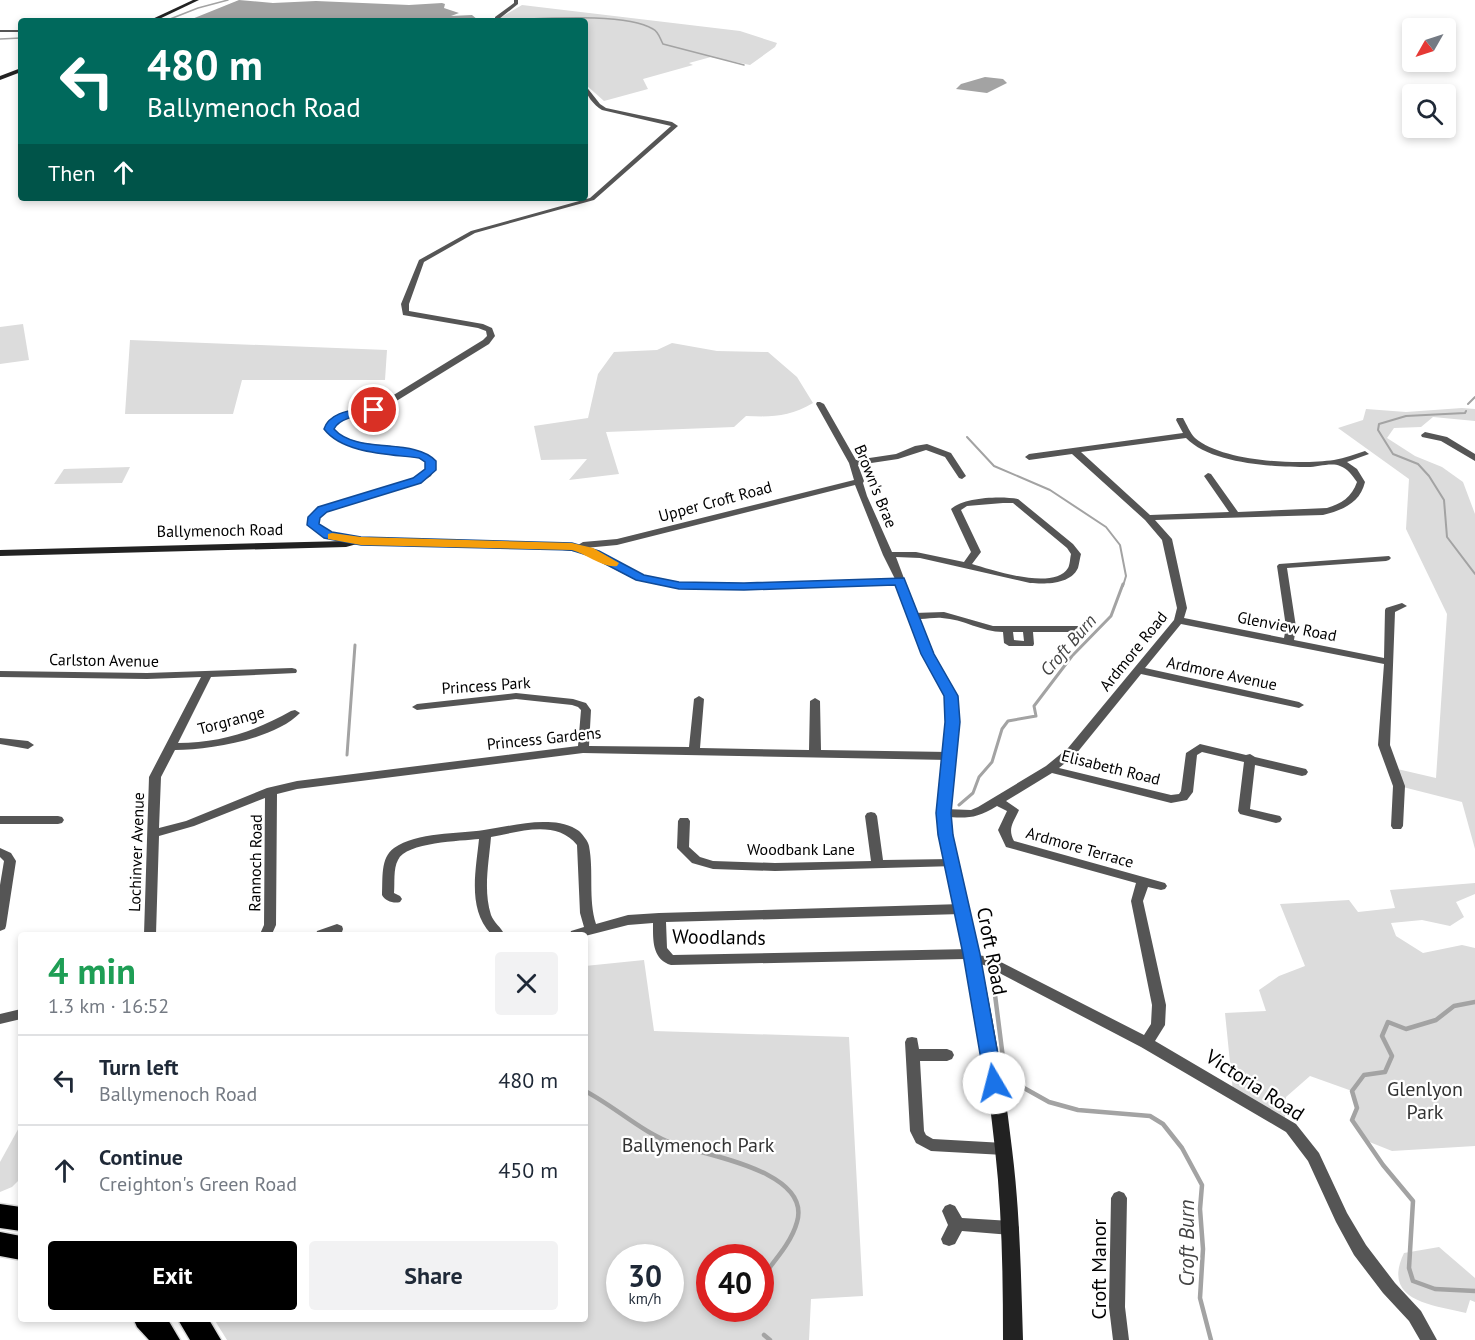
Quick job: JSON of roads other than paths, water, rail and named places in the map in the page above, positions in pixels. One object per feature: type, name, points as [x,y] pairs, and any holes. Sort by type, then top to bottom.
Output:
[{"type":"highway","points":[[0,1216],[18,1219]]},
{"type":"highway","points":[[0,1244],[18,1247]]},
{"type":"highway","points":[[151,1322],[166,1340]]},
{"type":"highway","points":[[194,1322],[207,1340]]},
{"type":"street","points":[[157,18],[196,0]]},
{"type":"street","points":[[497,18],[516,3],[516,0]]},
{"type":"street","points":[[0,31],[18,31]]},
{"type":"street","points":[[0,78],[18,71]]},
{"type":"street","points":[[588,92],[597,105],[604,109],[675,126],[588,200]]},
{"type":"street","points":[[356,541],[320,531],[313,525],[314,517],[322,509],[417,481],[428,474],[432,465],[429,460],[418,454],[371,448],[347,442],[332,434],[329,429],[330,424],[343,416],[382,406],[486,342],[491,336],[489,330],[480,326],[406,313],[405,304],[419,264],[473,232],[585,201]]},
{"type":"street","name":"Brown's Brae","points":[[820,404],[853,463],[863,496],[900,581]]},
{"type":"street","points":[[1180,420],[1188,435],[1204,447],[1232,457],[1305,464],[1340,462],[1365,454]]},
{"type":"street","points":[[1029,457],[1188,435]]},
{"type":"street","points":[[1425,435],[1444,440],[1475,458]]},
{"type":"street","points":[[853,463],[898,456],[924,447],[948,455],[962,476]]},
{"type":"street","name":"Ardmore Road","points":[[944,813],[972,814],[1050,769],[1072,751],[1179,620],[1182,608],[1169,546],[1162,533],[1074,451]]},
{"type":"street","points":[[1148,518],[1323,512],[1341,507],[1358,492],[1361,482],[1354,471],[1340,462]]},
{"type":"street","points":[[1208,476],[1235,514]]},
{"type":"street","name":"Upper Croft Road","points":[[578,548],[583,545],[617,542],[860,481]]},
{"type":"street","points":[[888,555],[918,555],[966,565],[1018,580],[1042,581],[1068,573],[1074,566],[1076,554],[1070,546],[1015,501],[1003,500],[958,506],[956,511],[976,552],[966,565]]},
{"type":"street","name":"Ballymenoch Road","points":[[0,553],[346,544],[356,541],[578,548],[595,553],[640,578],[669,585],[744,587],[900,581]]},
{"type":"street","points":[[1289,642],[1291,627],[1282,566],[1386,558]]},
{"type":"street","name":"Croft Road","points":[[900,581],[928,654],[951,696],[952,722],[944,813],[946,835],[988,1038],[1004,1149],[1011,1228],[1013,1340]]},
{"type":"street","points":[[1397,826],[1399,786],[1384,744],[1389,662],[1389,610],[1402,606]]},
{"type":"street","points":[[914,616],[944,615],[993,628],[1008,629],[1009,643],[1029,644],[1028,629],[1077,629]]},
{"type":"street","name":"Glenview Road","points":[[1179,620],[1389,662]]},
{"type":"street","name":"Ardmore Avenue","points":[[1139,670],[1299,705]]},
{"type":"street","name":"Carlston Avenue","points":[[0,674],[207,675],[292,671]]},
{"type":"street","name":"Lochinver Avenue","points":[[150,932],[155,777],[207,675]]},
{"type":"street","name":"Princess Park","points":[[417,707],[516,696],[573,702],[582,705],[586,710],[583,749]]},
{"type":"street","points":[[694,750],[699,699]]},
{"type":"street","points":[[815,701],[815,753]]},
{"type":"street","name":"Torgrange","points":[[172,746],[212,744],[277,724],[295,713]]},
{"type":"street","points":[[0,741],[28,746]]},
{"type":"street","name":"Elisabeth Road","points":[[1050,769],[1175,799],[1183,797],[1187,792],[1192,753],[1195,750],[1208,748],[1302,772]]},
{"type":"street","name":"Princess Gardens","points":[[153,833],[187,826],[271,791],[329,780],[583,749],[949,756]]},
{"type":"street","points":[[1250,758],[1244,811],[1276,819]]},
{"type":"street","name":"Rannoch Road","points":[[267,932],[270,925],[271,791]]},
{"type":"street","name":"Ardmore Terrace","points":[[998,801],[1013,810],[1004,825],[1004,835],[1010,844],[1161,886]]},
{"type":"street","points":[[871,816],[878,865]]},
{"type":"street","points":[[0,820],[58,820]]},
{"type":"street","name":"Woodbank Lane","points":[[684,821],[683,848],[690,856],[706,864],[764,867],[952,863]]},
{"type":"street","points":[[396,899],[388,895],[392,859],[398,850],[410,844],[549,826],[564,828],[576,835],[584,849],[586,913],[591,930]]},
{"type":"street","points":[[485,834],[483,913],[488,925],[496,932]]},
{"type":"street","points":[[0,852],[7,855],[10,861],[0,926]]},
{"type":"street","points":[[1143,882],[1137,901],[1159,1005],[1158,1025],[1146,1043]]},
{"type":"street","name":"Woodlands","points":[[962,909],[659,918],[662,955],[671,960],[972,957]]},
{"type":"street","points":[[584,932],[628,920],[659,918]]},
{"type":"street","points":[[328,932],[337,929]]},
{"type":"street","name":"Victoria Road","points":[[972,957],[986,960],[1146,1043],[1291,1128],[1314,1157],[1341,1217],[1360,1250],[1389,1288],[1415,1316],[1429,1340]]},
{"type":"street","points":[[0,1019],[18,1015]]},
{"type":"street","points":[[947,1055],[912,1048],[917,1131],[921,1139],[937,1146],[1004,1149]]},
{"type":"street","name":"Croft Manor","points":[[1119,1198],[1117,1307],[1121,1340]]},
{"type":"street","points":[[949,1239],[956,1230],[953,1217],[1011,1228]]},
{"type":"waterway","points":[[173,18],[228,0]]},
{"type":"waterway","points":[[560,18],[582,18]]},
{"type":"waterway","points":[[582,18],[588,18]]},
{"type":"waterway","points":[[588,18],[623,20],[640,24],[655,30],[663,44],[744,65]]},
{"type":"waterway","points":[[0,39],[18,38]]},
{"type":"waterway","points":[[1468,404],[1475,397]]},
{"type":"waterway","points":[[1466,411],[1465,413],[1406,416],[1379,424],[1378,430],[1393,454],[1418,464],[1429,476],[1444,500],[1447,537],[1475,574]]},
{"type":"waterway","name":"Croft Burn","points":[[967,437],[994,466],[1050,490],[1106,527],[1120,545],[1126,576],[1123,586]]},
{"type":"waterway","name":"Croft Burn","points":[[959,805],[973,793],[979,777],[992,762],[1002,729],[1008,721],[1036,716],[1034,706],[1072,656],[1111,616],[1123,584]]},
{"type":"waterway","points":[[347,755],[355,645]]},
{"type":"waterway","name":"Croft Burn","points":[[994,987],[1003,1058],[1014,1079],[1024,1088],[1049,1102],[1078,1110],[1150,1116],[1163,1124],[1182,1148],[1202,1185],[1200,1209],[1203,1249],[1200,1298],[1211,1340]]},
{"type":"waterway","points":[[1475,1002],[1454,1006],[1436,1020],[1406,1029],[1388,1022],[1382,1036],[1392,1056],[1385,1072],[1364,1075],[1352,1091],[1357,1108],[1352,1120],[1383,1165],[1413,1201],[1409,1268],[1413,1281],[1435,1289],[1475,1291]]},
{"type":"waterway","points":[[588,1093],[664,1140],[753,1168],[773,1178],[789,1190],[797,1204],[797,1222],[786,1245],[774,1261]]},
{"type":"waterway","points":[[764,1335],[770,1340]]},
{"type":"park label","name":"Glenlyon Park","points":[[1425,1100]]},
{"type":"park label","name":"Ballymenoch Park","points":[[698,1145]]}]
